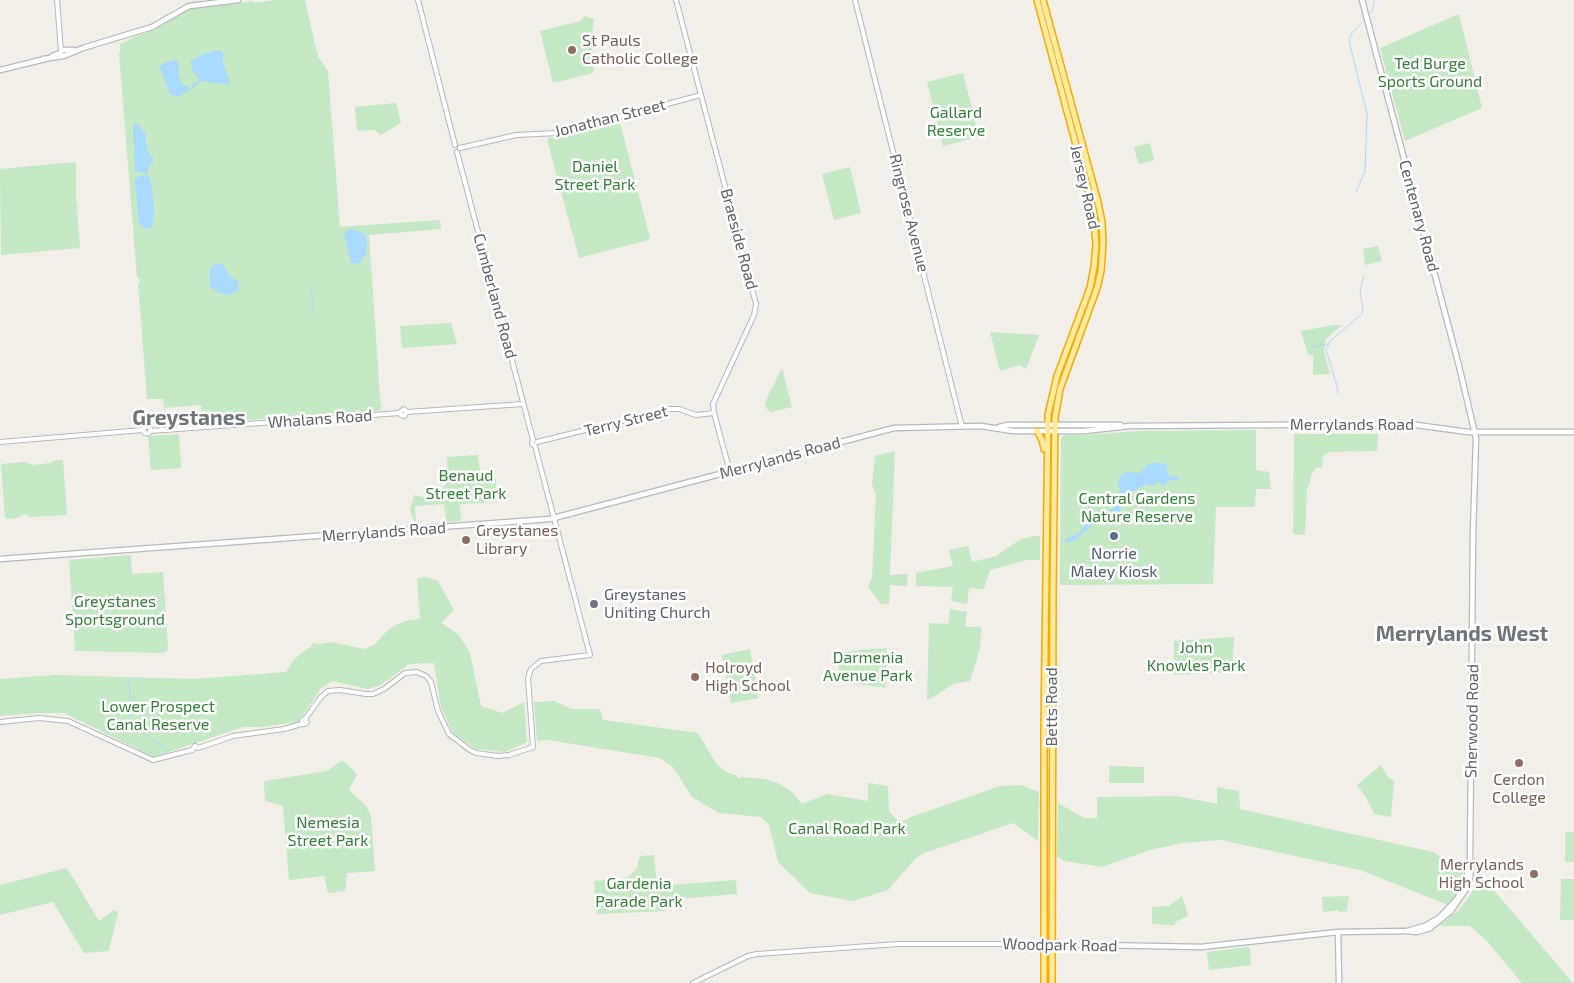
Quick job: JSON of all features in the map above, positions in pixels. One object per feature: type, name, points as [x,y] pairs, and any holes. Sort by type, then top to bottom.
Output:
[{"type":"highway","name":"Jersey Road","points":[[1037,0],[1091,202],[1096,239],[1095,262],[1090,288],[1054,385],[1047,428]]},
{"type":"highway","name":"Jersey Road","points":[[1043,0],[1098,202],[1102,222],[1103,244],[1101,271],[1097,288],[1060,389],[1055,428]]},
{"type":"highway","name":"Betts Road","points":[[1044,983],[1047,428]]},
{"type":"highway","name":"Betts Road","points":[[1052,983],[1055,428]]},
{"type":"highway","points":[[1038,431],[1047,456]]},
{"type":"main road","points":[[0,70],[152,28],[189,6],[238,0]]},
{"type":"main road","name":"Centenary Road","points":[[1362,0],[1460,366],[1475,432]]},
{"type":"main road","name":"Merrylands Road","points":[[996,428],[1008,425],[1101,430],[1130,426],[1416,425],[1475,432],[1574,432]]},
{"type":"main road","name":"Merrylands Road","points":[[0,559],[554,519],[894,428],[962,427],[1038,431],[1047,428]]},
{"type":"main road","name":"Sherwood Road","points":[[1406,931],[1417,932],[1434,926],[1451,911],[1463,893],[1471,874],[1475,432]]},
{"type":"main road","name":"Sherwood Road","points":[[1431,923],[1449,909],[1463,893]]},
{"type":"main road","name":"Woodpark Road","points":[[1045,944],[1201,947],[1338,932],[1406,931],[1431,923]]},
{"type":"main road","points":[[1338,932],[1339,983]]},
{"type":"street","points":[[57,0],[63,53]]},
{"type":"street","name":"Cumberland Road","points":[[0,722],[39,718],[68,721],[153,760],[192,750],[196,752],[198,748],[233,736],[306,724],[306,719],[321,697],[328,691],[340,690],[373,694],[384,689],[405,673],[417,672],[426,676],[431,682],[438,710],[449,734],[476,753],[498,756],[509,755],[533,747],[528,678],[532,667],[544,661],[590,655],[418,0]]},
{"type":"street","name":"Braeside Road","points":[[676,0],[756,306],[754,315],[713,406],[730,472]]},
{"type":"street","name":"Ringrose Avenue","points":[[855,0],[962,427]]},
{"type":"street","name":"Jonathan Street","points":[[458,148],[516,135],[558,133],[701,95]]},
{"type":"street","name":"Whalans Road","points":[[0,442],[143,430],[147,427],[150,431],[400,413],[403,416],[407,412],[523,404]]},
{"type":"street","name":"Terry Street","points":[[535,443],[671,409],[679,409],[698,415],[714,413]]},
{"type":"street","name":"Woodpark Road","points":[[693,983],[748,956],[757,954],[890,944],[1045,944]]},
{"type":"green space","points":[[277,0],[305,0],[318,57],[328,71],[340,227],[440,220],[441,229],[369,235],[381,410],[348,414],[331,413],[202,423],[201,405],[164,408],[163,399],[147,399],[138,283],[140,283],[139,278],[137,278],[119,53],[120,44],[156,29],[190,9]]},
{"type":"green space","name":"Ted Burge Sports Ground","points":[[1459,14],[1482,108],[1405,141],[1380,48]]},
{"type":"green space","points":[[584,16],[594,19],[591,43],[596,61],[593,73],[553,83],[540,31],[581,21]]},
{"type":"green space","name":"Gallard Reserve","points":[[963,73],[979,137],[943,146],[927,82]]},
{"type":"green space","points":[[396,103],[401,123],[381,135],[374,130],[357,131],[355,107]]},
{"type":"green space","name":"Daniel Street Park","points":[[617,122],[620,123],[650,238],[579,258],[547,140]]},
{"type":"green space","points":[[1150,143],[1154,160],[1141,164],[1138,163],[1134,147]]},
{"type":"green space","points":[[76,162],[76,197],[80,248],[1,255],[0,169]]},
{"type":"green space","points":[[850,167],[861,213],[834,220],[822,174]]},
{"type":"green space","points":[[1378,246],[1382,261],[1365,265],[1363,249]]},
{"type":"green space","points":[[451,323],[457,344],[402,348],[400,326]]},
{"type":"green space","points":[[1342,325],[1326,339],[1324,351],[1330,374],[1313,375],[1313,355],[1308,355],[1301,331]]},
{"type":"green space","points":[[990,332],[1039,335],[1026,369],[1020,365],[1000,371]]},
{"type":"green space","points":[[782,368],[792,407],[771,412],[766,408],[765,402]]},
{"type":"green space","name":"Central Gardens Nature Reserve","points":[[1256,430],[1256,470],[1269,472],[1271,489],[1256,489],[1255,507],[1216,507],[1213,584],[1060,585],[1061,439],[1064,435],[1141,431]]},
{"type":"green space","points":[[179,434],[181,468],[151,470],[148,436]]},
{"type":"green space","points":[[1294,434],[1378,434],[1377,451],[1330,452],[1323,456],[1322,467],[1316,468],[1312,474],[1307,490],[1305,535],[1293,534]]},
{"type":"green space","points":[[895,451],[890,575],[908,574],[907,586],[890,585],[889,604],[881,604],[868,587],[872,578],[876,494],[872,484],[875,456]]},
{"type":"green space","name":"Benaud Street Park","points":[[478,455],[480,472],[495,471],[497,502],[460,504],[461,521],[446,522],[444,504],[415,506],[416,525],[410,510],[414,495],[441,501],[442,491],[448,480],[447,457]]},
{"type":"green space","points":[[56,460],[63,460],[67,515],[30,517],[25,514],[17,518],[5,518],[1,464],[25,462],[33,465],[50,463]]},
{"type":"green space","points":[[1040,536],[1040,560],[1027,560],[990,570],[984,589],[969,588],[967,604],[951,601],[953,587],[916,586],[916,573],[953,566],[949,550],[968,546],[972,562],[996,556],[1021,539]]},
{"type":"green space","name":"Greystanes Sportsground","points":[[131,555],[132,574],[163,572],[167,651],[163,653],[75,651],[69,560]]},
{"type":"green space","name":"Lower Prospect Canal Reserve","points":[[426,577],[438,581],[454,610],[441,623],[458,634],[470,653],[481,706],[502,713],[524,702],[527,742],[505,752],[476,749],[453,733],[441,707],[434,663],[409,664],[381,685],[368,689],[333,681],[321,688],[299,722],[260,727],[243,727],[154,757],[64,713],[0,716],[0,679],[54,675],[193,679],[286,672],[292,662],[311,647],[313,643],[332,642],[364,649],[374,645],[387,631],[396,625],[420,619],[417,578]]},
{"type":"green space","points":[[950,609],[967,612],[965,627],[981,627],[980,649],[970,681],[953,684],[927,700],[929,623],[948,624]]},
{"type":"green space","name":"John Knowles Park","points":[[1234,637],[1232,672],[1174,675],[1174,641]]},
{"type":"green space","name":"Darmenia Avenue Park","points":[[887,648],[886,688],[840,682],[838,653]]},
{"type":"green space","points":[[750,649],[759,698],[731,703],[722,655]]},
{"type":"green space","name":"Canal Road Park","points":[[554,701],[571,709],[600,709],[603,720],[698,733],[716,763],[726,772],[738,776],[738,779],[741,777],[765,779],[778,783],[791,791],[802,804],[827,794],[868,801],[868,783],[888,786],[889,812],[900,822],[1000,786],[1021,785],[1039,792],[1038,841],[1013,823],[924,853],[915,859],[888,890],[853,901],[810,893],[778,862],[769,825],[761,817],[719,813],[692,797],[673,767],[660,758],[548,740],[537,741],[534,702]]},
{"type":"green space","name":"Nemesia Street Park","points":[[341,761],[357,774],[349,790],[367,807],[371,816],[375,871],[347,873],[345,891],[328,893],[324,876],[289,880],[283,806],[265,801],[264,783],[265,781],[327,771]]},
{"type":"green space","points":[[1381,765],[1388,777],[1394,781],[1391,817],[1374,814],[1367,799],[1357,785]]},
{"type":"green space","points":[[1109,766],[1144,767],[1144,783],[1109,783]]},
{"type":"green space","points":[[1217,787],[1239,791],[1240,809],[1433,852],[1464,871],[1461,888],[1448,905],[1360,870],[1221,840],[1183,843],[1150,850],[1102,867],[1064,861],[1057,856],[1058,803],[1084,818],[1097,818],[1097,797],[1177,796],[1217,804]]},
{"type":"green space","points":[[1565,832],[1574,832],[1574,862],[1565,862]]},
{"type":"green space","name":"Gardenia Parade Park","points":[[654,855],[657,886],[736,880],[737,894],[663,900],[665,911],[597,914],[594,881],[627,878],[636,870],[640,856]]},
{"type":"green space","points":[[67,868],[99,921],[114,910],[118,912],[109,951],[84,953],[53,902],[0,915],[0,885]]},
{"type":"green space","points":[[1477,869],[1573,983],[1522,983],[1486,940],[1470,926],[1439,926],[1460,909],[1475,888],[1475,870]]},
{"type":"green space","points":[[1561,879],[1574,879],[1574,920],[1560,920]]},
{"type":"green space","points":[[1182,896],[1188,915],[1186,917],[1175,922],[1175,925],[1152,924],[1152,907],[1169,906]]},
{"type":"green space","points":[[1349,896],[1347,911],[1323,912],[1322,897]]},
{"type":"green space","points":[[1248,947],[1250,949],[1251,965],[1209,970],[1207,952]]},
{"type":"water","points":[[215,50],[223,52],[223,63],[230,83],[200,81],[192,89],[190,85],[198,82],[199,78],[193,71],[190,62],[201,55]]},
{"type":"water","points":[[176,60],[179,64],[178,75],[184,86],[188,86],[190,89],[178,97],[170,94],[160,68],[163,63]]},
{"type":"water","points":[[133,123],[138,124],[145,133],[147,149],[153,160],[147,171],[152,187],[154,213],[152,228],[149,229],[142,227],[139,222],[135,180],[139,176],[145,176],[145,173],[135,171]]},
{"type":"water","points":[[352,229],[366,236],[367,244],[366,254],[359,264],[356,265],[351,263],[344,234]]},
{"type":"water","points":[[219,263],[223,264],[229,275],[239,283],[238,290],[229,295],[220,294],[210,286],[211,267]]},
{"type":"water","points":[[1148,464],[1166,464],[1169,477],[1178,476],[1180,480],[1170,480],[1164,486],[1158,482],[1152,487],[1149,484],[1145,485],[1128,493],[1121,503],[1120,510],[1122,514],[1120,518],[1108,523],[1103,520],[1097,521],[1075,540],[1066,543],[1065,540],[1077,534],[1099,513],[1103,515],[1115,507],[1120,496],[1119,491],[1121,490],[1117,484],[1121,475],[1126,472],[1141,473]]},
{"type":"waterway","points":[[1371,13],[1374,0]]},
{"type":"waterway","points":[[1356,192],[1365,171],[1367,114],[1349,41],[1351,34],[1362,23]]},
{"type":"waterway","points":[[1337,393],[1338,389],[1326,350],[1330,341],[1362,314],[1360,290],[1364,276]]},
{"type":"waterway","points":[[310,287],[314,311]]},
{"type":"waterway","points":[[1313,347],[1328,344]]},
{"type":"waterway","points":[[129,678],[130,701]]},
{"type":"waterway","points":[[130,710],[132,723],[168,750]]},
{"type":"place","name":"St Pauls Catholic College","points":[[572,50]]},
{"type":"place","name":"Norrie Maley Kiosk","points":[[1114,536]]},
{"type":"place","name":"Greystanes Library","points":[[466,540]]},
{"type":"place","name":"Greystanes Uniting Church","points":[[594,604]]},
{"type":"place","name":"Holroyd High School","points":[[695,677]]},
{"type":"place","name":"Cerdon College","points":[[1519,763]]},
{"type":"place","name":"Merrylands High School","points":[[1534,874]]},
{"type":"district","name":"Greystanes","points":[[189,418]]},
{"type":"district","name":"Merrylands West","points":[[1462,634]]}]
